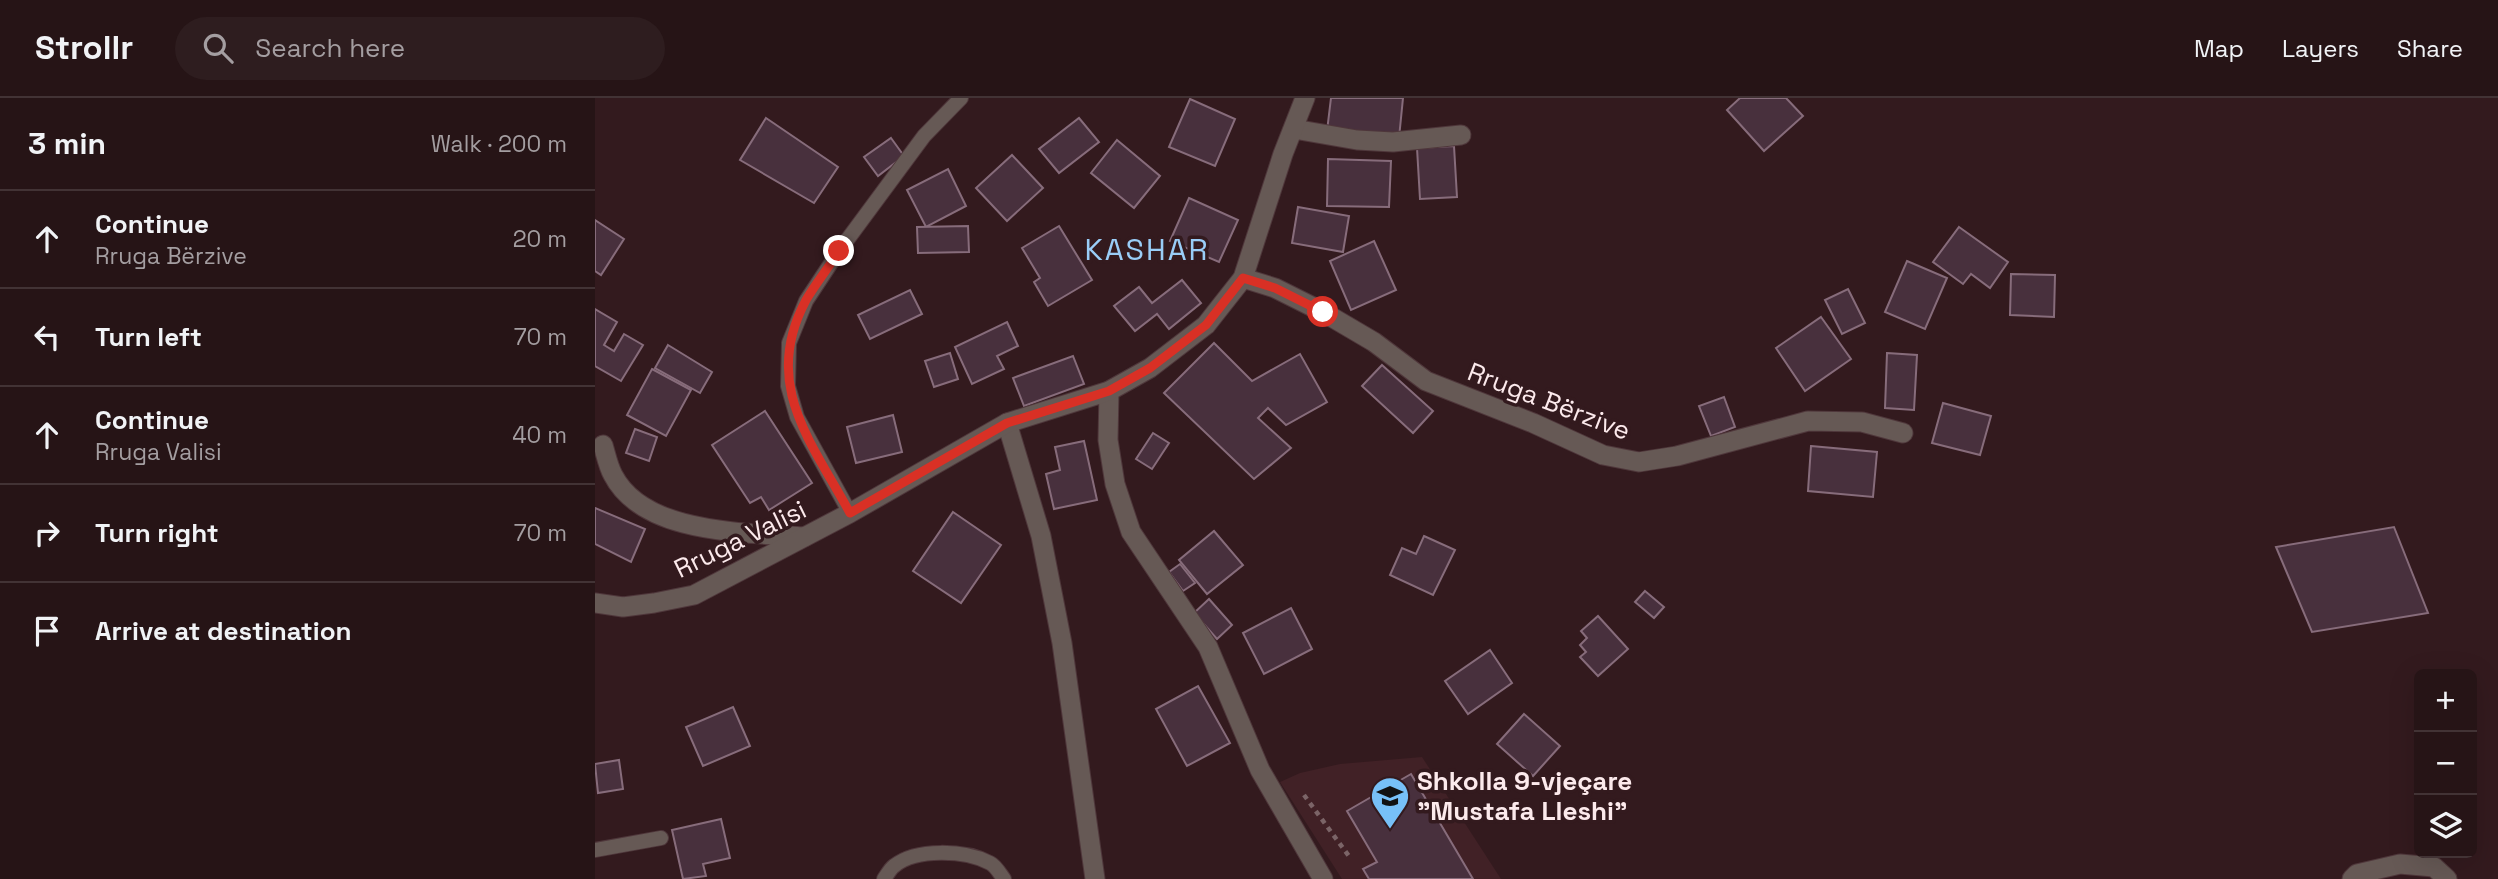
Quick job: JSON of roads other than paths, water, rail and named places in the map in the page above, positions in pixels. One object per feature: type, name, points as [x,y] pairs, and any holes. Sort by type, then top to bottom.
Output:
[{"type":"street","points":[[1243,278],[1283,154],[1305,98]]},
{"type":"street","points":[[1294,129],[1357,140],[1393,142],[1461,135]]},
{"type":"street","name":"Rruga Valisi","points":[[595,603],[623,607],[694,595],[850,513],[1007,423],[1109,391],[1150,368],[1206,325],[1243,278]]},
{"type":"street","name":"Rruga Bërzive","points":[[1243,278],[1275,288],[1323,312],[1374,342],[1426,381],[1533,423],[1603,455],[1639,461],[1677,456],[1808,421],[1862,422],[1903,433]]},
{"type":"street","points":[[1109,391],[1108,440],[1115,484],[1131,532],[1207,647],[1259,770],[1324,879]]},
{"type":"street","points":[[1007,423],[1041,536],[1062,643],[1095,879]]},
{"type":"street","points":[[603,445],[613,476],[633,501],[680,524],[805,537]]},
{"type":"street","points":[[2352,879],[2357,874],[2400,864],[2434,867],[2447,879]]},
{"type":"lane","points":[[850,513],[797,417],[788,386],[789,343],[806,301],[839,251],[924,136],[961,98]]},
{"type":"lane","points":[[595,850],[661,838]]},
{"type":"lane","points":[[884,879],[893,867],[911,856],[928,853],[970,856],[992,863],[1005,879]]},
{"type":"place","name":"Shkolla 9-vjeçare \"Mustafa Lleshi\"","points":[[1390,830]]},
{"type":"district","name":"KASHAR","points":[[1147,249]]}]
